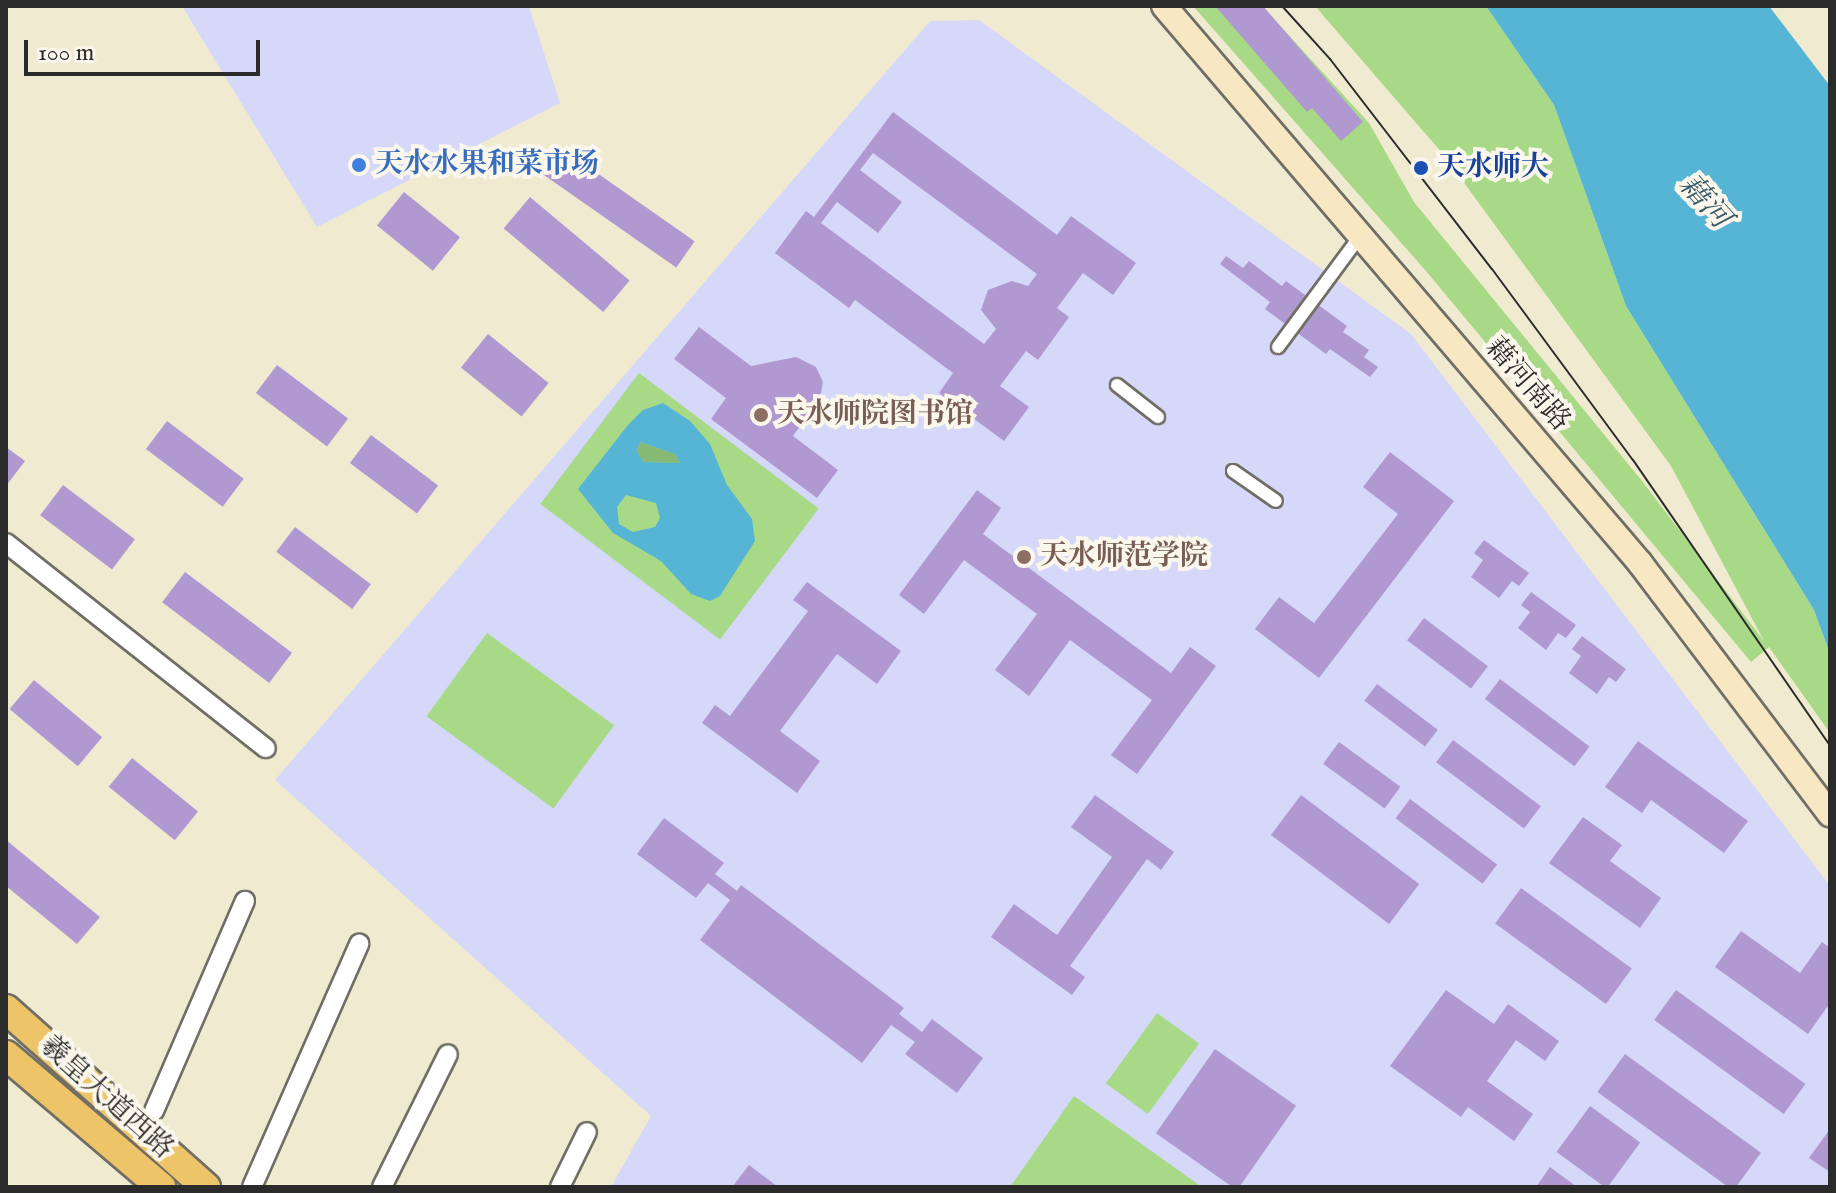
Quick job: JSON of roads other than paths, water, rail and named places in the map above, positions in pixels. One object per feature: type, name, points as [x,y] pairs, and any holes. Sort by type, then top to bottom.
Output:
[{"type":"main road","name":"藉河南路","points":[[1164,6],[1640,563],[1830,814]]},
{"type":"main road","name":"羲皇大道西路","points":[[6,1009],[206,1187]]},
{"type":"main road","name":"羲皇大道西路","points":[[6,1055],[161,1187]]},
{"type":"street","points":[[1278,347],[1360,236]]},
{"type":"street","points":[[1117,385],[1158,417]]},
{"type":"street","points":[[1233,471],[1276,501]]},
{"type":"street","points":[[6,543],[266,748]]},
{"type":"street","points":[[154,1111],[245,901]]},
{"type":"street","points":[[252,1187],[359,944]]},
{"type":"street","points":[[382,1187],[448,1054]]},
{"type":"street","points":[[560,1187],[587,1132]]},
{"type":"water","name":"藉河","points":[[1486,6],[1769,6],[1830,86],[1830,654],[1814,610],[1626,306],[1554,105]]},
{"type":"water","points":[[663,403],[690,421],[710,444],[727,485],[752,519],[755,541],[720,596],[710,601],[691,594],[661,561],[613,533],[578,489],[643,410]],"holes":[[[640,442],[675,454],[680,463],[643,462],[637,451]],[[626,495],[656,503],[660,518],[655,527],[633,532],[619,524],[617,507]]]},
{"type":"tram line","points":[[1282,6],[1330,59],[1492,269],[1633,460],[1830,746]]},
{"type":"place","name":"天水水果和菜市场","points":[[359,165]]},
{"type":"place","name":"天水师大","points":[[1421,168]]},
{"type":"place","name":"天水师院图书馆","points":[[761,415]]},
{"type":"place","name":"天水师范学院","points":[[1024,557]]}]
